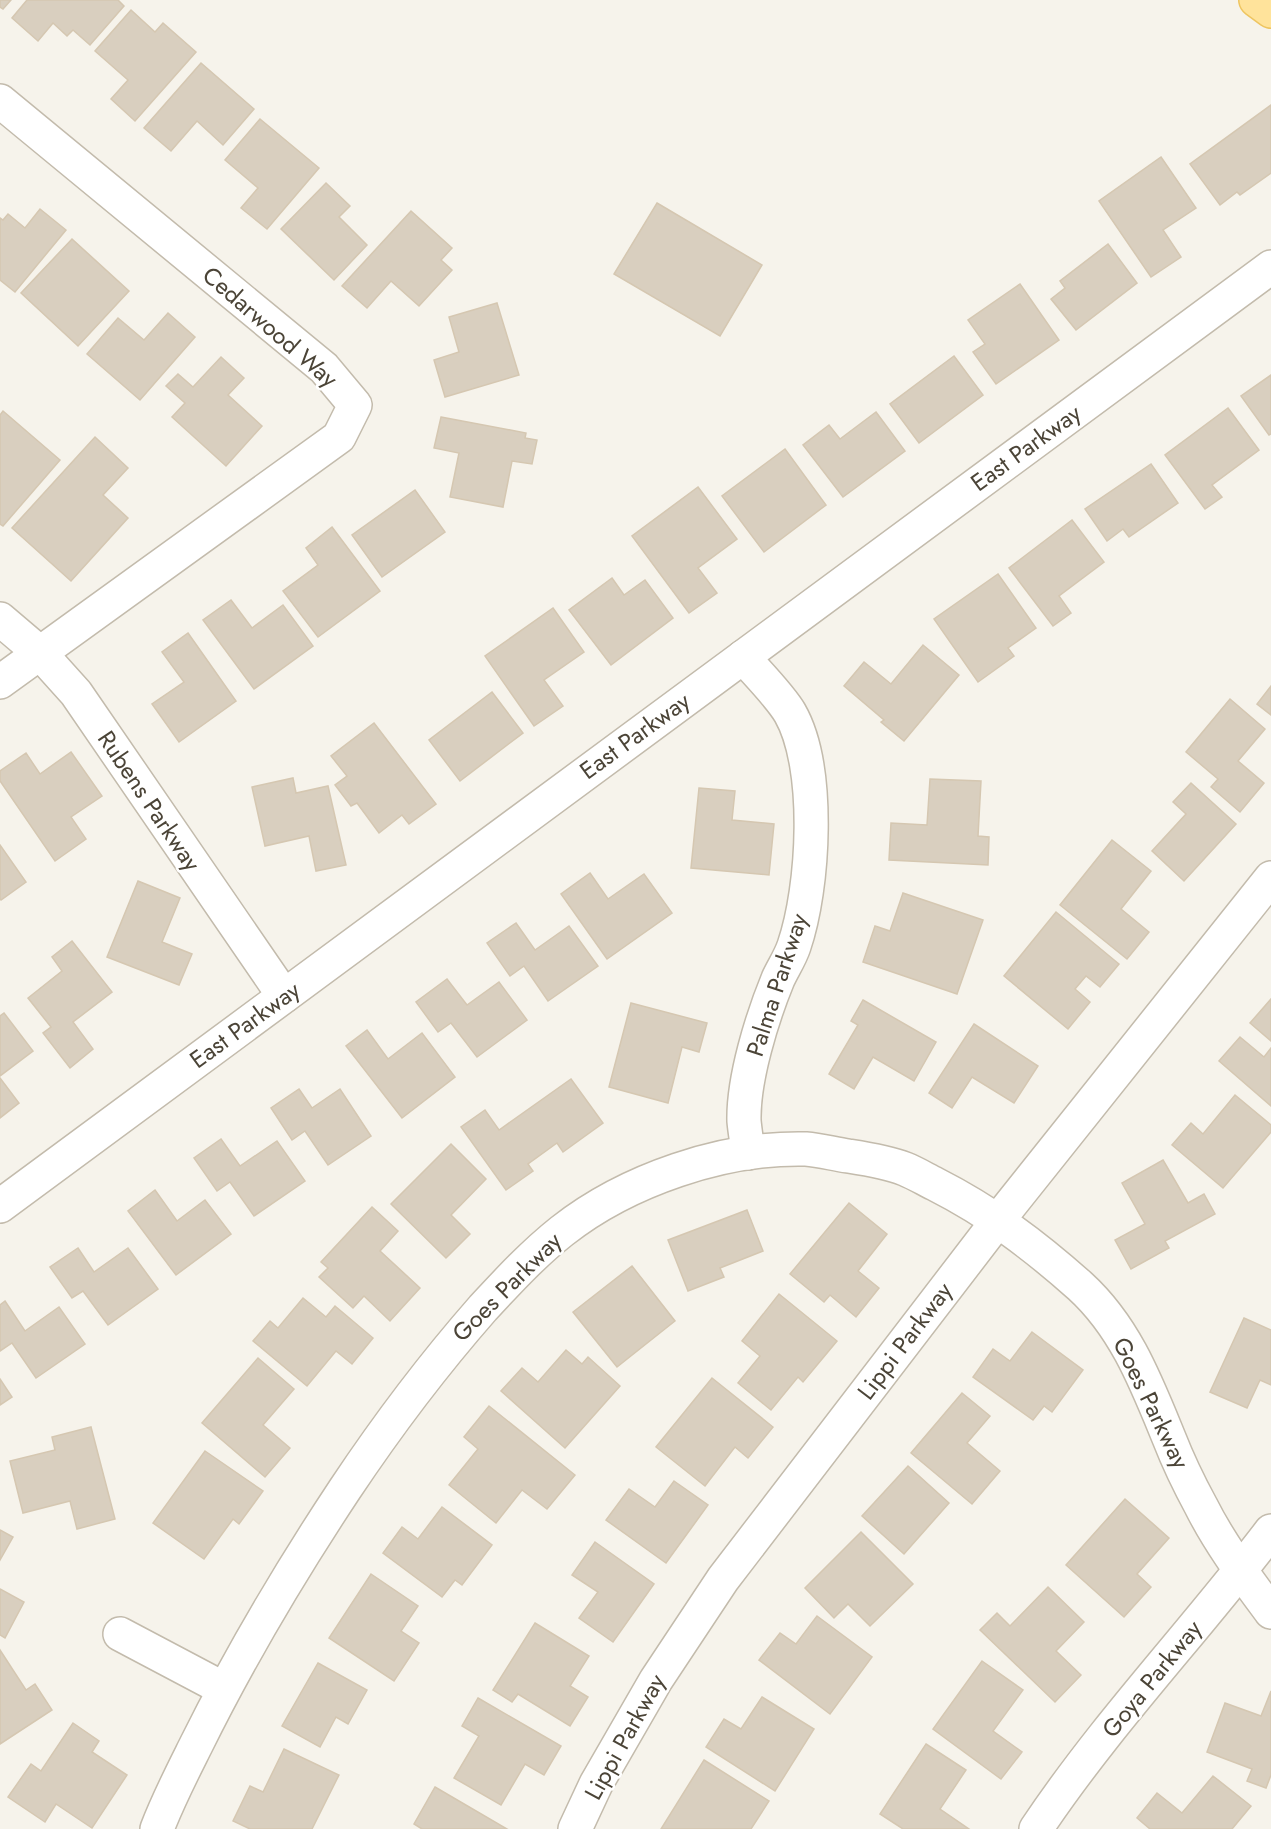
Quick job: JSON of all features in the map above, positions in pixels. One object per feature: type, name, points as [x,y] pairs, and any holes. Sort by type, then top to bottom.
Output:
[{"type":"main road","points":[[1256,0],[1271,11]]},
{"type":"street","name":"Cedarwood Way","points":[[0,101],[324,368],[355,405],[339,436],[0,682]]},
{"type":"street","name":"East Parkway","points":[[0,1206],[1271,267]]},
{"type":"street","name":"Rubens Parkway","points":[[0,619],[40,653],[76,693],[284,996]]},
{"type":"street","name":"Palma Parkway","points":[[743,657],[790,713],[802,744],[809,779],[812,813],[807,880],[794,947],[778,979],[747,1084],[744,1120],[748,1153]]},
{"type":"street","name":"Lippi Parkway","points":[[575,1829],[596,1784],[656,1680],[723,1579],[999,1220],[1271,878]]},
{"type":"street","name":"Goes Parkway","points":[[156,1829],[224,1689],[297,1562],[373,1447],[446,1350],[514,1274],[565,1228],[622,1194],[705,1161],[748,1153],[807,1149],[873,1160],[905,1169],[965,1199],[1032,1244],[1081,1287],[1102,1309],[1129,1347],[1203,1510],[1240,1571],[1271,1612]]},
{"type":"street","name":"Goya Parkway","points":[[1035,1829],[1064,1786],[1271,1531]]},
{"type":"street","points":[[120,1634],[224,1689]]},
{"type":"building","points":[[0,0],[11,0],[3,9],[0,7]]},
{"type":"building","points":[[27,0],[118,0],[124,6],[90,45],[73,30],[67,36],[53,23],[38,41],[12,18]]},
{"type":"building","points":[[131,10],[155,32],[163,23],[196,52],[135,121],[111,99],[128,80],[95,51]]},
{"type":"building","points":[[201,63],[254,109],[223,145],[197,121],[171,151],[144,128]]},
{"type":"building","points":[[1271,105],[1271,173],[1240,195],[1237,192],[1220,205],[1190,164]]},
{"type":"building","points":[[260,119],[319,168],[267,229],[241,208],[258,188],[225,160]]},
{"type":"building","points":[[1161,157],[1196,208],[1163,230],[1181,257],[1151,277],[1099,201]]},
{"type":"building","points":[[326,183],[350,206],[339,217],[367,245],[334,280],[281,229]]},
{"type":"building","points":[[657,203],[762,265],[720,336],[614,274]]},
{"type":"building","points":[[40,209],[66,230],[15,292],[0,280],[0,218],[3,220],[8,214],[25,228]]},
{"type":"building","points":[[411,211],[452,248],[441,260],[452,270],[419,306],[391,281],[367,308],[342,286]]},
{"type":"building","points":[[72,239],[129,291],[78,346],[21,293]]},
{"type":"building","points":[[1108,244],[1137,283],[1076,330],[1051,299],[1065,288],[1060,281]]},
{"type":"building","points":[[1020,284],[1059,340],[996,384],[973,352],[985,344],[968,320]]},
{"type":"building","points":[[497,303],[519,375],[445,397],[434,360],[459,352],[449,317]]},
{"type":"building","points":[[168,313],[195,337],[140,400],[87,354],[118,318],[144,340]]},
{"type":"building","points":[[954,356],[983,395],[919,443],[890,404]]},
{"type":"building","points":[[221,357],[244,378],[228,395],[262,426],[226,466],[172,417],[185,403],[166,386],[178,374],[193,387]]},
{"type":"building","points":[[1271,375],[1271,434],[1269,435],[1241,396]]},
{"type":"building","points":[[1228,408],[1259,450],[1212,485],[1222,497],[1205,509],[1165,455]]},
{"type":"building","points":[[3,411],[60,460],[3,526],[0,524],[0,415]]},
{"type":"building","points":[[876,412],[905,451],[843,497],[803,445],[829,425],[840,439]]},
{"type":"building","points":[[441,417],[526,433],[525,438],[537,440],[532,464],[512,461],[503,507],[450,497],[459,453],[434,448]]},
{"type":"building","points":[[95,437],[128,468],[103,495],[128,518],[71,581],[12,528]]},
{"type":"building","points":[[785,449],[826,505],[764,552],[722,496]]},
{"type":"building","points":[[1151,464],[1178,503],[1129,537],[1123,529],[1107,541],[1085,509]]},
{"type":"building","points":[[698,487],[737,539],[698,568],[717,593],[689,613],[632,536]]},
{"type":"building","points":[[415,490],[445,532],[382,577],[352,535]]},
{"type":"building","points":[[1072,520],[1104,562],[1059,596],[1071,613],[1053,626],[1009,568]]},
{"type":"building","points":[[332,527],[380,591],[318,637],[283,591],[318,565],[306,548]]},
{"type":"building","points":[[998,574],[1036,628],[1008,648],[1014,656],[978,682],[934,619]]},
{"type":"building","points":[[612,578],[624,595],[645,580],[673,618],[611,665],[569,610]]},
{"type":"building","points":[[231,600],[252,628],[283,605],[313,646],[254,689],[203,620]]},
{"type":"building","points":[[553,608],[584,652],[544,680],[563,706],[534,726],[485,656]]},
{"type":"building","points":[[188,633],[236,701],[179,742],[152,704],[184,682],[162,652]]},
{"type":"building","points":[[923,645],[959,675],[904,741],[881,722],[884,720],[844,686],[864,662],[891,684]]},
{"type":"building","points":[[1271,686],[1271,715],[1257,704]]},
{"type":"building","points":[[492,692],[523,733],[460,781],[429,740]]},
{"type":"building","points":[[1230,699],[1265,729],[1238,761],[1264,783],[1240,812],[1211,787],[1218,779],[1186,752]]},
{"type":"building","points":[[374,723],[436,804],[409,824],[402,815],[379,833],[357,803],[351,806],[335,785],[347,776],[331,756]]},
{"type":"building","points":[[71,752],[102,796],[71,817],[86,839],[55,861],[0,781],[0,771],[26,753],[40,774]]},
{"type":"building","points":[[293,778],[296,793],[328,786],[346,865],[316,871],[309,836],[265,846],[252,787]]},
{"type":"building","points":[[930,779],[981,781],[978,836],[989,837],[988,865],[889,860],[891,823],[927,825]]},
{"type":"building","points":[[1191,783],[1236,824],[1184,881],[1152,851],[1186,814],[1173,802]]},
{"type":"building","points":[[699,788],[735,791],[732,820],[774,824],[769,875],[691,868]]},
{"type":"building","points":[[1112,840],[1151,871],[1121,909],[1149,932],[1127,959],[1060,905]]},
{"type":"building","points":[[0,845],[26,882],[1,900],[0,899]]},
{"type":"building","points":[[590,873],[608,899],[644,874],[672,913],[607,959],[561,894]]},
{"type":"building","points":[[138,881],[180,898],[162,942],[192,954],[179,985],[107,957]]},
{"type":"building","points":[[903,893],[983,920],[957,994],[863,962],[875,926],[890,931]]},
{"type":"building","points":[[1056,912],[1119,964],[1100,987],[1086,976],[1075,989],[1090,1002],[1068,1029],[1004,976]]},
{"type":"building","points":[[516,923],[535,950],[569,926],[598,966],[548,1001],[524,966],[510,976],[487,943]]},
{"type":"building","points":[[72,941],[112,992],[73,1022],[93,1049],[70,1068],[43,1033],[51,1027],[28,998],[62,971],[52,957]]},
{"type":"building","points":[[447,979],[467,1005],[499,982],[527,1020],[477,1057],[451,1023],[438,1032],[416,1002]]},
{"type":"building","points":[[1271,999],[1271,1041],[1250,1023]]},
{"type":"building","points":[[863,1000],[936,1042],[914,1081],[873,1057],[854,1089],[829,1074],[858,1025],[851,1021]]},
{"type":"building","points":[[631,1003],[707,1023],[699,1052],[682,1047],[668,1103],[609,1087]]},
{"type":"building","points":[[4,1013],[33,1051],[0,1076],[0,1016]]},
{"type":"building","points":[[974,1024],[1038,1066],[1014,1103],[972,1077],[952,1108],[929,1093]]},
{"type":"building","points":[[367,1030],[388,1059],[422,1033],[455,1077],[402,1118],[346,1046]]},
{"type":"building","points":[[1240,1037],[1264,1057],[1271,1048],[1271,1106],[1219,1061]]},
{"type":"building","points":[[0,1078],[19,1103],[0,1118]]},
{"type":"building","points":[[571,1079],[603,1123],[563,1152],[557,1143],[528,1164],[533,1171],[506,1190],[461,1127],[485,1110],[499,1130]]},
{"type":"building","points":[[299,1089],[312,1108],[340,1089],[371,1136],[328,1165],[305,1131],[292,1140],[271,1108]]},
{"type":"building","points":[[1235,1095],[1271,1125],[1271,1132],[1223,1188],[1172,1145],[1191,1123],[1203,1134]]},
{"type":"building","points":[[221,1139],[240,1166],[277,1141],[305,1181],[254,1216],[230,1182],[217,1191],[194,1158]]},
{"type":"building","points":[[451,1144],[486,1179],[451,1215],[470,1234],[446,1258],[391,1204]]},
{"type":"building","points":[[1163,1160],[1188,1203],[1204,1194],[1215,1214],[1165,1241],[1169,1248],[1131,1269],[1115,1240],[1145,1224],[1122,1183]]},
{"type":"building","points":[[155,1190],[177,1221],[205,1200],[231,1234],[176,1275],[128,1211]]},
{"type":"building","points":[[849,1203],[887,1234],[858,1271],[879,1288],[856,1317],[830,1295],[824,1302],[790,1274]]},
{"type":"building","points":[[372,1207],[398,1231],[380,1251],[420,1288],[390,1321],[364,1296],[353,1308],[319,1277],[328,1268],[321,1262]]},
{"type":"building","points":[[747,1210],[763,1251],[720,1268],[724,1277],[688,1291],[668,1240]]},
{"type":"building","points":[[78,1248],[94,1272],[128,1248],[158,1289],[108,1325],[83,1291],[72,1298],[50,1267]]},
{"type":"building","points":[[632,1266],[675,1321],[617,1367],[573,1312]]},
{"type":"building","points":[[779,1294],[837,1341],[803,1382],[798,1377],[771,1410],[738,1383],[760,1356],[742,1341]]},
{"type":"building","points":[[303,1298],[326,1317],[335,1306],[373,1338],[352,1364],[336,1351],[307,1386],[253,1341],[270,1321],[278,1328]]},
{"type":"building","points":[[5,1301],[25,1331],[59,1307],[85,1344],[36,1378],[12,1343],[0,1351],[0,1305]]},
{"type":"building","points":[[1244,1318],[1271,1330],[1271,1385],[1260,1380],[1247,1408],[1210,1392]]},
{"type":"building","points":[[1032,1332],[1083,1370],[1052,1412],[1044,1406],[1033,1420],[973,1377],[993,1349],[1010,1361]]},
{"type":"building","points":[[566,1350],[582,1364],[588,1357],[620,1386],[565,1448],[501,1391],[522,1368],[538,1382]]},
{"type":"building","points":[[258,1358],[294,1389],[263,1425],[290,1448],[265,1477],[202,1423]]},
{"type":"building","points":[[712,1378],[773,1427],[748,1458],[735,1447],[705,1486],[656,1447]]},
{"type":"building","points":[[0,1379],[12,1397],[0,1405]]},
{"type":"building","points":[[962,1393],[990,1416],[967,1443],[1000,1471],[972,1504],[911,1453]]},
{"type":"building","points":[[489,1406],[575,1475],[547,1509],[522,1490],[496,1523],[449,1485],[478,1449],[464,1437]]},
{"type":"building","points":[[91,1427],[115,1519],[77,1529],[70,1501],[23,1513],[10,1461],[55,1450],[52,1437]]},
{"type":"building","points":[[205,1451],[263,1491],[239,1524],[233,1519],[204,1559],[153,1523]]},
{"type":"building","points":[[908,1466],[949,1503],[904,1554],[862,1516]]},
{"type":"building","points":[[674,1481],[708,1505],[666,1563],[606,1520],[629,1489],[655,1507]]},
{"type":"building","points":[[1125,1499],[1169,1538],[1137,1574],[1151,1587],[1124,1617],[1066,1565]]},
{"type":"building","points":[[442,1507],[492,1545],[462,1585],[455,1580],[442,1597],[383,1553],[402,1527],[418,1539]]},
{"type":"building","points":[[0,1530],[13,1537],[0,1560]]},
{"type":"building","points":[[861,1532],[913,1584],[870,1626],[848,1604],[834,1618],[805,1588]]},
{"type":"building","points":[[595,1542],[654,1584],[613,1642],[579,1618],[598,1592],[572,1575]]},
{"type":"building","points":[[371,1574],[418,1606],[401,1631],[419,1643],[394,1681],[329,1638]]},
{"type":"building","points":[[1048,1587],[1084,1622],[1056,1651],[1081,1675],[1055,1702],[980,1630],[997,1613],[1010,1626]]},
{"type":"building","points":[[0,1589],[24,1602],[5,1638],[0,1635]]},
{"type":"building","points":[[817,1616],[872,1657],[830,1714],[759,1660],[780,1633],[796,1644]]},
{"type":"building","points":[[535,1623],[589,1656],[570,1686],[588,1697],[570,1726],[518,1694],[512,1702],[493,1690]]},
{"type":"building","points":[[0,1650],[26,1690],[35,1684],[52,1710],[0,1744]]},
{"type":"building","points":[[982,1661],[1023,1690],[993,1731],[1022,1752],[1001,1779],[933,1729]]},
{"type":"building","points":[[318,1663],[367,1690],[348,1724],[336,1717],[320,1747],[282,1726]]},
{"type":"building","points":[[1271,1691],[1271,1775],[1266,1788],[1247,1781],[1252,1769],[1207,1752],[1225,1703],[1261,1716]]},
{"type":"building","points":[[762,1697],[814,1729],[775,1791],[706,1747],[724,1719],[741,1729]]},
{"type":"building","points":[[478,1698],[561,1746],[544,1775],[525,1764],[501,1805],[454,1778],[479,1736],[462,1726]]},
{"type":"building","points":[[73,1723],[99,1741],[92,1752],[127,1775],[92,1828],[56,1804],[45,1822],[8,1797],[31,1764],[41,1771]]},
{"type":"building","points":[[926,1744],[966,1770],[940,1809],[969,1829],[903,1829],[880,1814]]},
{"type":"building","points":[[284,1749],[339,1775],[312,1829],[250,1829],[233,1821],[250,1786],[263,1792]]},
{"type":"building","points":[[704,1760],[769,1801],[751,1829],[661,1829]]},
{"type":"building","points":[[1213,1776],[1251,1806],[1232,1829],[1150,1829],[1137,1818],[1157,1793],[1182,1813]]},
{"type":"building","points":[[435,1787],[507,1829],[422,1829],[414,1824]]}]
